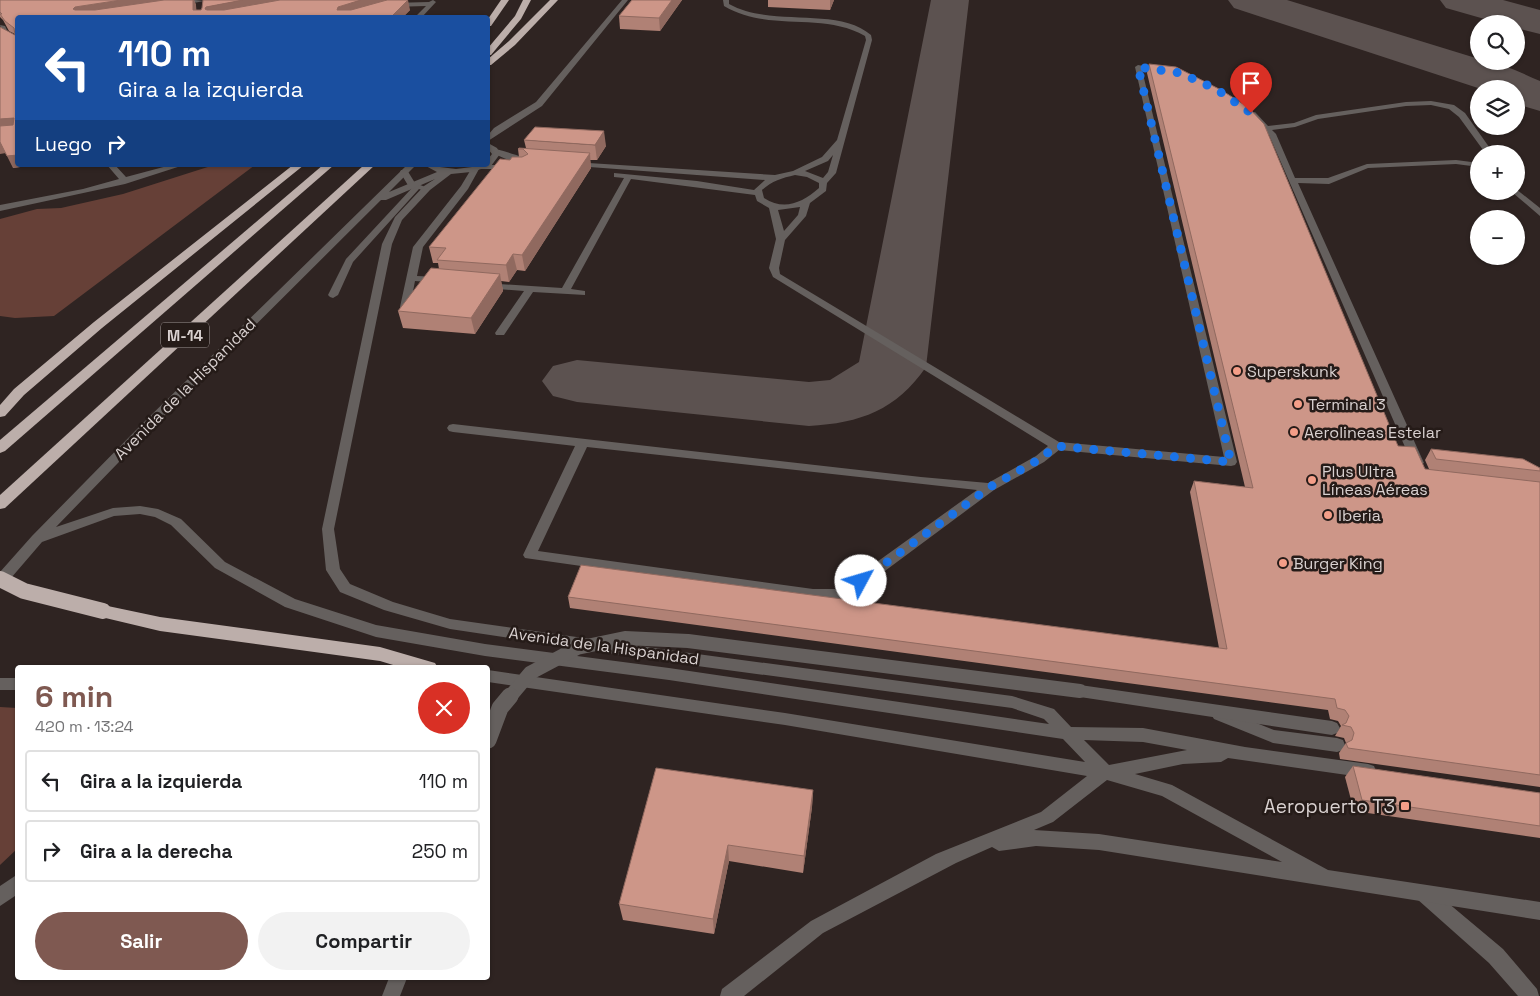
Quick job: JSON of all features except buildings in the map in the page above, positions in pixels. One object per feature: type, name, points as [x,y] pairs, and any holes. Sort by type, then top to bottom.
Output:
[{"type":"highway","points":[[490,21],[505,0]]},
{"type":"highway","points":[[490,51],[518,17],[527,0]]},
{"type":"highway","points":[[490,62],[512,43],[554,0]]},
{"type":"highway","points":[[0,413],[19,392],[98,325],[296,167]]},
{"type":"highway","name":"M-14","points":[[0,448],[327,167]]},
{"type":"highway","name":"M-14","points":[[0,504],[368,167]]},
{"type":"highway","points":[[0,580],[24,591],[160,624],[380,654],[419,665]]},
{"type":"street","points":[[490,137],[497,130],[539,104],[625,0]]},
{"type":"street","points":[[726,0],[726,5],[750,16],[839,23],[852,26],[868,35],[869,40],[843,139],[832,173],[823,182],[823,189],[806,204],[798,207],[765,204],[758,194]]},
{"type":"street","points":[[172,5],[201,1],[201,9]]},
{"type":"street","points":[[389,4],[433,2]]},
{"type":"street","points":[[421,15],[433,2]]},
{"type":"street","points":[[0,26],[15,40]]},
{"type":"street","points":[[5,32],[15,30]]},
{"type":"street","points":[[773,206],[781,239],[774,268],[776,275],[1056,446],[1231,462],[1138,67],[1172,72]]},
{"type":"street","points":[[1266,128],[1295,125],[1316,117],[1406,104],[1432,103],[1451,107],[1462,115],[1484,145]]},
{"type":"street","points":[[1241,105],[1272,134],[1424,476]]},
{"type":"street","points":[[758,194],[568,167],[775,178],[795,173],[825,159],[843,139]]},
{"type":"street","points":[[491,148],[512,158],[539,161]]},
{"type":"street","points":[[490,159],[496,154],[491,148]]},
{"type":"street","points":[[1294,180],[1329,181],[1366,166],[1456,162],[1470,164]]},
{"type":"street","points":[[490,166],[534,169]]},
{"type":"street","points":[[113,167],[125,181]]},
{"type":"street","points":[[0,208],[125,181],[173,167]]},
{"type":"street","name":"Avenida de la Hispanidad","points":[[0,580],[37,539],[144,429],[410,167]]},
{"type":"street","points":[[434,167],[447,171],[475,167]]},
{"type":"street","points":[[405,307],[418,247],[481,167]]},
{"type":"street","name":"Avenida de la Hispanidad","points":[[376,202],[419,187],[447,171]]},
{"type":"street","points":[[333,295],[349,261],[419,187],[404,172]]},
{"type":"street","points":[[795,173],[809,174],[823,182]]},
{"type":"street","points":[[564,291],[629,176]]},
{"type":"street","points":[[758,194],[762,186],[775,178]]},
{"type":"street","name":"Avenida de la Hispanidad","points":[[419,187],[398,219],[387,244],[328,528],[333,570],[345,588],[390,606],[450,624],[788,673],[1012,702],[1049,714],[1105,772]]},
{"type":"street","points":[[1525,200],[1540,214]]},
{"type":"street","points":[[781,239],[802,216],[806,204]]},
{"type":"street","points":[[412,278],[451,282]]},
{"type":"street","points":[[471,283],[582,293]]},
{"type":"street","points":[[500,333],[530,288]]},
{"type":"street","points":[[453,428],[938,483],[990,487]]},
{"type":"street","points":[[583,442],[530,555],[813,594],[839,594],[861,581],[990,487],[1040,459],[1056,446]]},
{"type":"street","points":[[37,539],[113,512],[140,510],[158,513],[176,522],[220,565],[290,603],[376,631],[485,650],[679,676],[1067,733],[1143,735],[1245,754],[1383,773]]},
{"type":"street","points":[[490,735],[500,708],[530,673],[577,648],[625,638],[688,641],[1080,691],[1332,728]]},
{"type":"street","points":[[0,674],[11,684]]},
{"type":"street","points":[[490,676],[785,719],[1105,772],[1166,790],[1327,878]]},
{"type":"street","points":[[1210,710],[1273,736],[1337,745]]},
{"type":"street","points":[[730,996],[817,927],[942,860],[1047,817],[1105,772],[1183,756],[1245,754]]},
{"type":"street","points":[[942,860],[1010,840],[1049,837],[1099,842],[1540,912]]},
{"type":"street","points":[[0,897],[15,884]]},
{"type":"street","points":[[1423,892],[1496,956],[1530,996]]},
{"type":"shaded area","points":[[208,167],[252,167],[54,316],[15,318],[0,316],[0,219],[37,209],[61,208],[123,194]]},
{"type":"shaded area","points":[[0,707],[15,708],[15,851],[0,865]]},
{"type":"taxiway","points":[[577,381],[809,404],[833,402],[855,395],[875,384],[884,376],[892,367],[950,0]]},
{"type":"taxiway","points":[[1247,0],[1494,78],[1540,97]]},
{"type":"taxiway","points":[[1459,0],[1540,22]]},
{"type":"place","name":"Superskunk","points":[[1237,371]]},
{"type":"place","name":"Terminal 3","points":[[1298,404]]},
{"type":"place","name":"Aerolineas Estelar","points":[[1294,432]]},
{"type":"place","name":"Plus Ultra Líneas Aéreas","points":[[1312,480]]},
{"type":"place","name":"Iberia","points":[[1328,515]]},
{"type":"place","name":"Burger King","points":[[1283,563]]},
{"type":"place","name":"Aeropuerto T3","points":[[1405,806]]},
{"type":"route","points":[[861,581],[990,487],[1040,459],[1056,446],[1231,462],[1138,67],[1180,73],[1216,89],[1251,113]]}]
